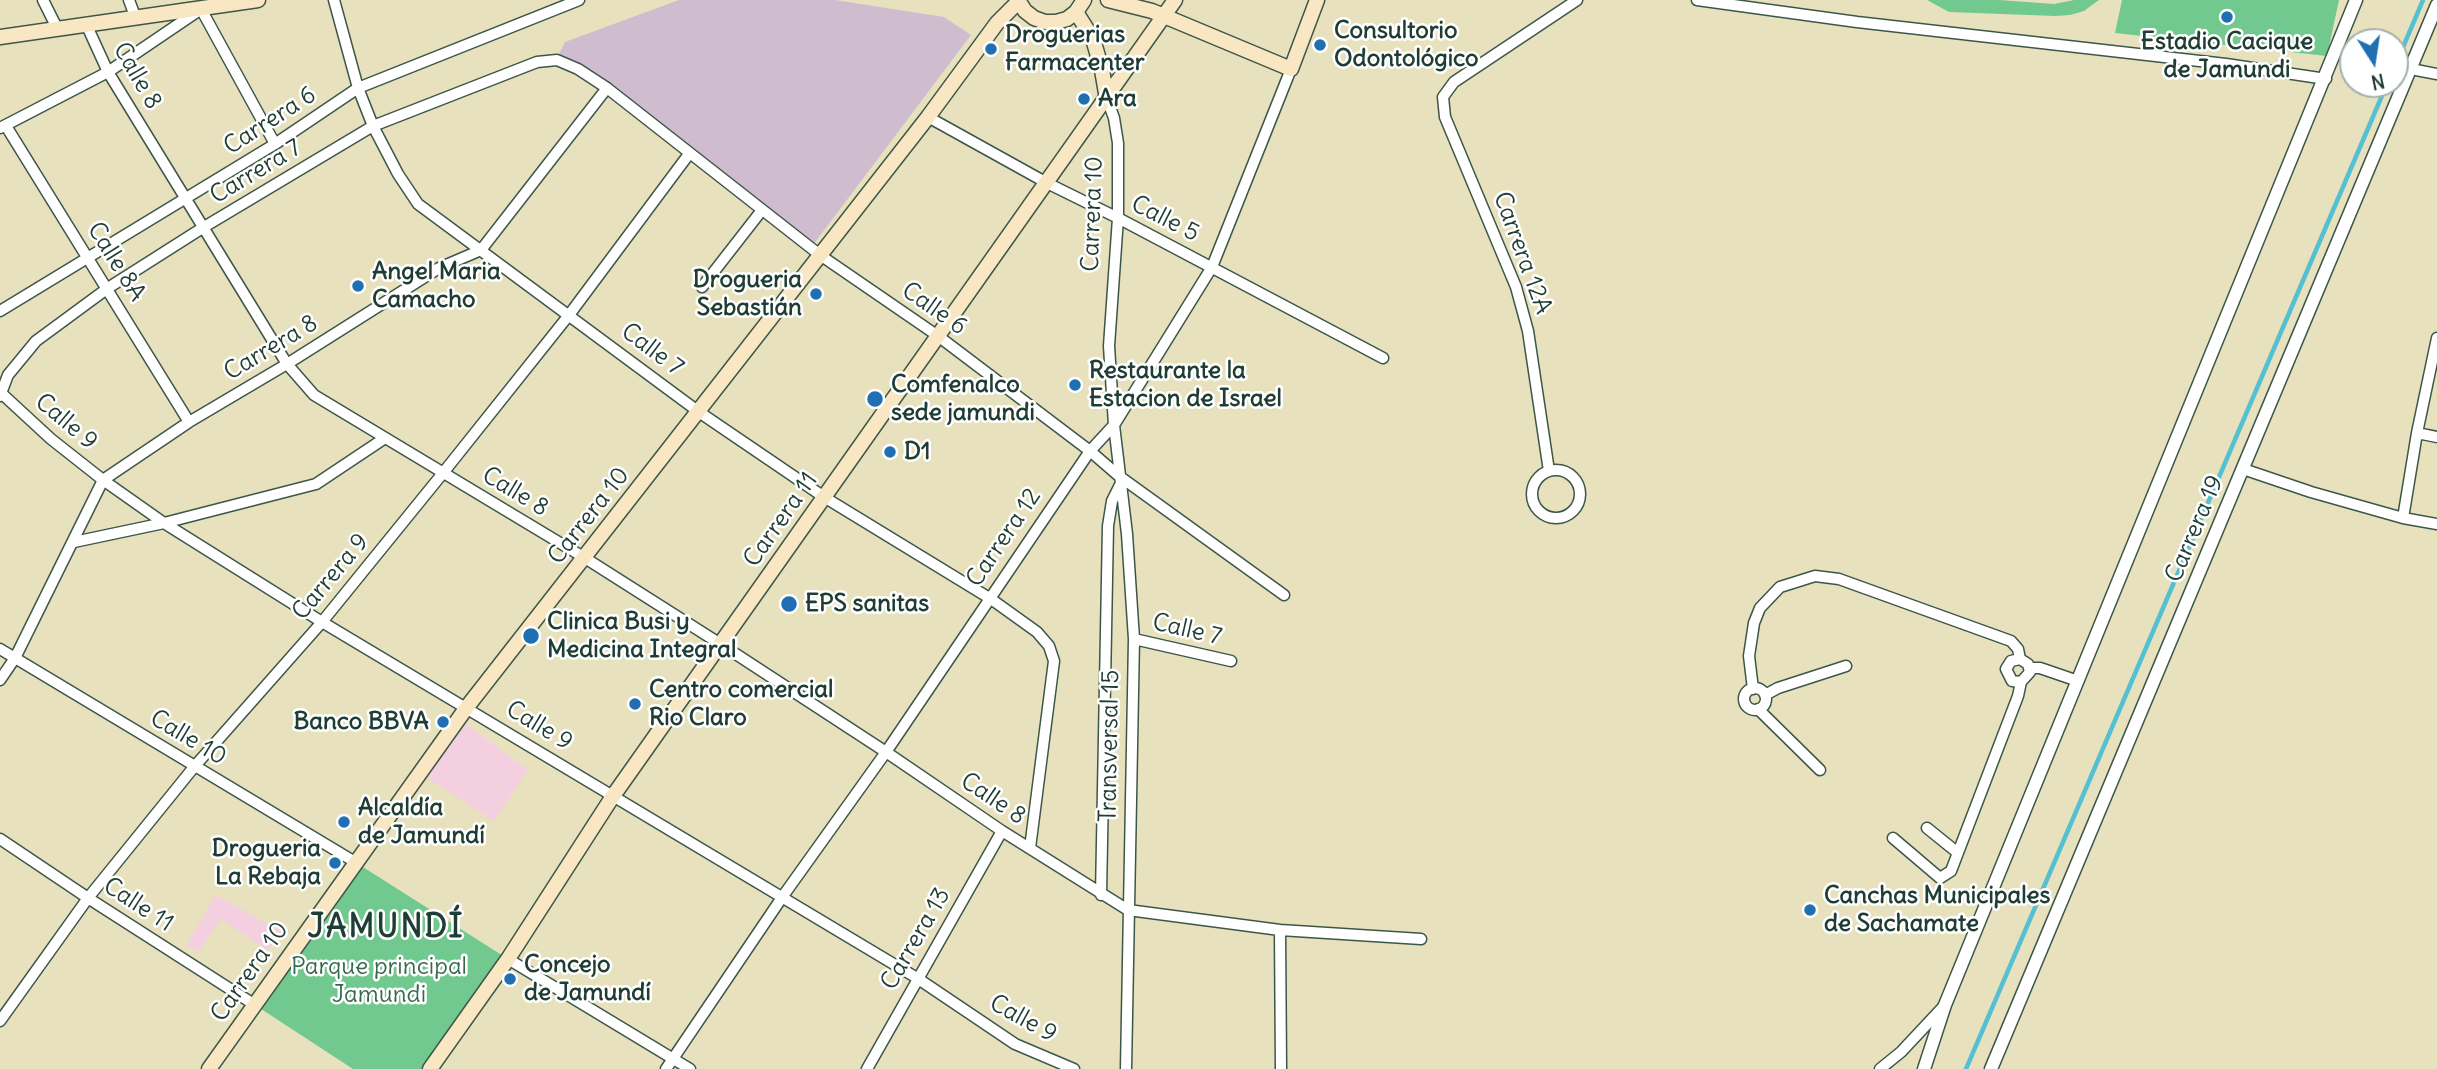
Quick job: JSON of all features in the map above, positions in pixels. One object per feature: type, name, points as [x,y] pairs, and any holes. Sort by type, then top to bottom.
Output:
[{"type":"main road","points":[[0,37],[258,0]]},
{"type":"main road","name":"Carrera 11","points":[[430,1069],[508,959],[613,796],[1175,0]]},
{"type":"main road","name":"Carrera 12","points":[[1291,69],[1317,0]]},
{"type":"main road","points":[[1018,1],[1034,18],[1045,22],[1067,19],[1081,5],[1112,2],[1153,11],[1291,69]]},
{"type":"main road","name":"Carrera 10","points":[[209,1069],[467,707],[928,117],[997,23],[1018,1]]},
{"type":"main road","name":"Carrera 10","points":[[1081,5],[1102,71],[1107,99]]},
{"type":"street","points":[[43,0],[58,30]]},
{"type":"street","points":[[129,0],[136,19]]},
{"type":"street","name":"Calle 7","points":[[334,0],[358,88],[373,126],[418,205],[699,412],[824,497],[991,599],[1037,632],[1049,646],[1054,661],[1030,848]]},
{"type":"street","name":"Carrera 6","points":[[0,311],[275,144],[358,88],[579,0]]},
{"type":"street","name":"Carrera 12A","points":[[1549,471],[1528,331],[1522,309],[1505,257],[1445,117],[1443,97],[1454,82],[1577,0]]},
{"type":"street","points":[[1697,0],[1857,22],[2226,64],[2326,79]]},
{"type":"street","name":"Carrera 19","points":[[1924,1069],[1945,1005],[2326,79],[2356,0]]},
{"type":"street","name":"Carrera 19","points":[[1991,1069],[2437,5]]},
{"type":"street","points":[[3,127],[108,72],[201,9],[275,144]]},
{"type":"street","name":"Calle 8","points":[[87,26],[108,72],[287,364],[314,395],[585,558],[886,752],[1002,831],[1128,910]]},
{"type":"street","name":"Calle 6","points":[[557,60],[578,69],[607,88],[820,256],[937,336],[1090,451],[1120,481],[1284,595]]},
{"type":"street","name":"Carrera 7","points":[[1,394],[4,376],[36,341],[108,288],[204,227],[373,126],[537,62],[557,60]]},
{"type":"street","name":"Carrera 12","points":[[670,1064],[1090,451],[1114,425],[1212,267],[1291,69]]},
{"type":"street","points":[[2411,69],[2437,74]]},
{"type":"street","name":"Carrera 8","points":[[103,481],[189,422],[439,268],[481,250],[607,88]]},
{"type":"street","name":"Carrera 10","points":[[1107,99],[1114,118],[1118,143],[1118,218],[1109,346],[1114,425]]},
{"type":"street","name":"Calle 5","points":[[928,117],[1047,183],[1383,358]]},
{"type":"street","name":"Calle 8A","points":[[3,127],[108,288],[189,422]]},
{"type":"street","name":"Carrera 9","points":[[0,1021],[88,898],[194,766],[323,622],[569,315],[689,154]]},
{"type":"street","points":[[702,287],[762,210]]},
{"type":"street","points":[[2403,518],[2417,433],[2437,342]]},
{"type":"street","name":"Calle 9","points":[[1,394],[103,481],[164,523],[323,622],[918,978],[1015,1044],[1074,1069]]},
{"type":"street","name":"Transversal 15","points":[[1114,425],[1127,534],[1133,639],[1126,1069]]},
{"type":"street","points":[[2417,433],[2437,437]]},
{"type":"street","points":[[74,542],[164,523],[316,484],[386,438]]},
{"type":"street","points":[[2243,469],[2311,492],[2403,518],[2437,524]]},
{"type":"street","points":[[1560,470],[1571,475],[1578,484],[1580,496],[1576,507],[1568,516],[1556,519],[1545,516],[1536,509],[1531,498],[1532,486],[1538,477],[1549,471],[1560,470]]},
{"type":"street","points":[[0,680],[15,658],[103,481]]},
{"type":"street","points":[[1101,895],[1108,526],[1112,501],[1120,481]]},
{"type":"street","points":[[1754,688],[1749,656],[1754,623],[1760,608],[1780,587],[1815,576],[1839,579],[2011,641],[2018,649],[2020,659]]},
{"type":"street","name":"Calle 7","points":[[1133,639],[1231,661]]},
{"type":"street","name":"Calle 10","points":[[0,649],[355,862]]},
{"type":"street","points":[[2020,659],[2024,660],[2029,668],[2028,677],[2021,682],[2012,681],[2006,669],[2011,661],[2020,659]]},
{"type":"street","points":[[1765,695],[1778,688],[1846,666]]},
{"type":"street","points":[[2029,668],[2040,668],[2078,681]]},
{"type":"street","points":[[1893,838],[1940,878],[1951,871],[2021,682]]},
{"type":"street","points":[[1754,688],[1765,695],[1764,704],[1758,709],[1752,709],[1745,703],[1746,694],[1754,688]]},
{"type":"street","points":[[1758,709],[1820,770]]},
{"type":"street","points":[[1927,828],[1958,853]]},
{"type":"street","name":"Carrera 13","points":[[867,1069],[1002,831]]},
{"type":"street","name":"Calle 11","points":[[0,839],[255,1005]]},
{"type":"street","points":[[1128,910],[1280,930],[1421,939]]},
{"type":"street","points":[[1280,930],[1282,1069]]},
{"type":"street","points":[[508,959],[670,1064],[690,1069]]},
{"type":"street","points":[[1880,1069],[1901,1052],[1945,1005]]},
{"type":"shaded area","points":[[679,0],[835,0],[944,17],[971,35],[813,245],[559,54],[565,42]]},
{"type":"shaded area","points":[[459,719],[528,770],[494,821],[423,775]]},
{"type":"shaded area","points":[[216,895],[282,932],[268,951],[221,919],[198,952],[186,946]]},
{"type":"green space","points":[[1927,0],[1999,0],[2054,4],[2074,0],[2099,0],[2084,11],[2055,16],[1949,12]]},
{"type":"green space","name":"Estadio Cacique de Jamundi","points":[[2122,0],[2339,0],[2327,56],[2115,33]]},
{"type":"green space","name":"Parque principal Jamundi","points":[[355,862],[508,959],[430,1069],[353,1069],[255,1005]]},
{"type":"waterway","points":[[2409,33],[2423,0]]},
{"type":"waterway","points":[[1966,1069],[2381,98]]},
{"type":"place","name":"Estadio Cacique de Jamundi","points":[[2227,17]]},
{"type":"place","name":"Consultorio Odontológico","points":[[1320,45]]},
{"type":"place","name":"Droguerias Farmacenter","points":[[991,49]]},
{"type":"place","name":"Ara","points":[[1084,99]]},
{"type":"place","name":"Angel Maria Camacho","points":[[358,286]]},
{"type":"place","name":"Drogueria Sebastián","points":[[816,294]]},
{"type":"place","name":"Restaurante la Estacion de Israel","points":[[1075,385]]},
{"type":"place","name":"Comfenalco sede jamundi","points":[[875,399]]},
{"type":"place","name":"D1","points":[[890,452]]},
{"type":"place","name":"EPS sanitas","points":[[789,604]]},
{"type":"place","name":"Clinica Busi y Medicina Integral","points":[[531,636]]},
{"type":"place","name":"Centro comercial Rio Claro","points":[[635,704]]},
{"type":"place","name":"Banco BBVA","points":[[443,722]]},
{"type":"place","name":"Alcaldía de Jamundí","points":[[344,822]]},
{"type":"place","name":"Drogueria La Rebaja","points":[[335,863]]},
{"type":"place","name":"Canchas Municipales de Sachamate","points":[[1810,910]]},
{"type":"place","name":"Concejo de Jamundí","points":[[510,979]]},
{"type":"district","name":"JAMUNDÍ","points":[[386,928]]}]
